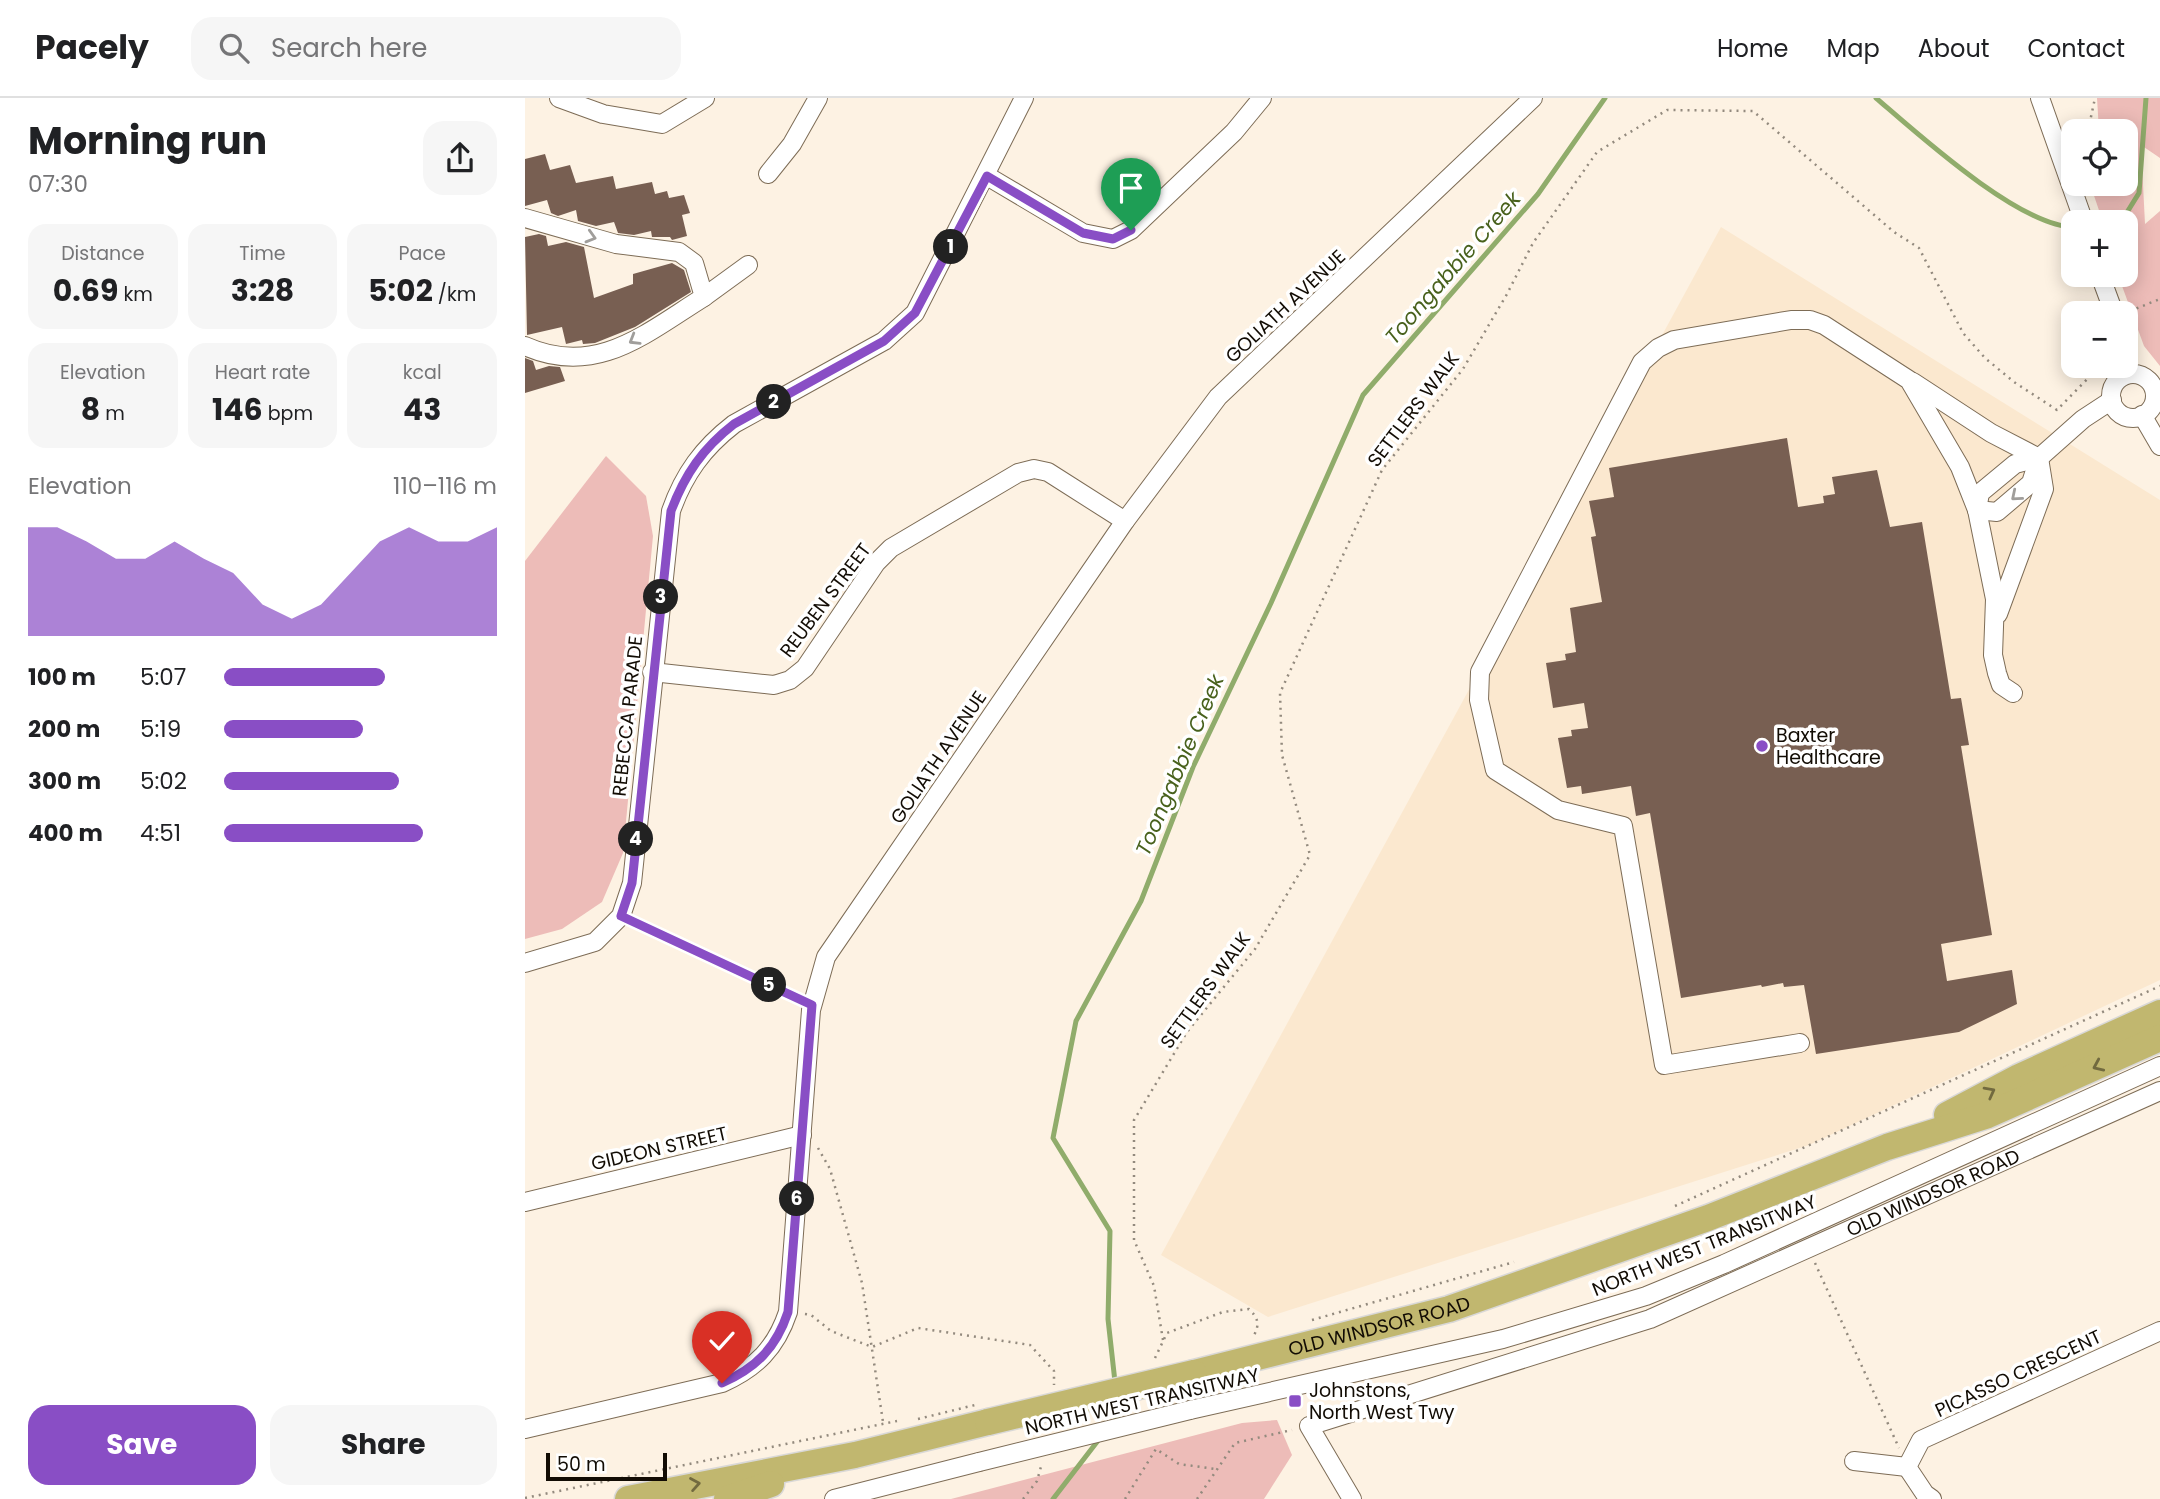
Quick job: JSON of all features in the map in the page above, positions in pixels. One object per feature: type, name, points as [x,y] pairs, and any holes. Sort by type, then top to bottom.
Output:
[{"type":"highway","name":"OLD WINDSOR ROAD","points":[[1887,1147],[2018,1077],[2160,1013]]},
{"type":"highway","name":"OLD WINDSOR ROAD","points":[[628,1499],[855,1455],[1449,1309],[1709,1218],[1887,1147],[1988,1115],[2160,1038]]},
{"type":"highway","name":"OLD WINDSOR ROAD","points":[[727,1499],[855,1455]]},
{"type":"street","points":[[559,98],[603,114],[662,124],[705,98]]},
{"type":"street","points":[[768,174],[792,144],[818,98]]},
{"type":"street","name":"REBECCA PARADE","points":[[525,963],[596,942],[621,916],[632,883],[652,672],[671,511],[678,491],[699,455],[734,424],[884,341],[915,313],[987,176],[1024,98]]},
{"type":"street","points":[[987,176],[1083,233],[1113,239],[1131,230],[1234,132],[1262,98]]},
{"type":"street","points":[[2041,98],[2080,210]]},
{"type":"street","name":"GOLIATH AVENUE","points":[[525,1429],[722,1383],[746,1373],[780,1336],[788,1312],[812,1005],[826,957],[1125,521],[1219,397],[1526,101]]},
{"type":"street","points":[[525,218],[624,246],[679,252],[694,263],[704,297]]},
{"type":"street","points":[[525,346],[552,357],[596,357],[625,346],[704,297],[748,265]]},
{"type":"street","points":[[1800,1043],[1664,1065],[1623,826],[1558,810],[1495,770],[1479,699],[1480,673],[1630,380],[1642,362],[1658,348],[1674,340],[1791,320],[1810,320],[1824,325],[1991,433],[2039,458]]},
{"type":"street","points":[[2120,378],[2114,386],[2112,400],[2123,415],[2142,415],[2152,407],[2153,386],[2138,372]]},
{"type":"street","points":[[1909,380],[1959,467],[1977,510],[1995,599],[1993,627],[1997,673],[2001,685],[2013,693]]},
{"type":"street","points":[[1977,510],[1980,493],[2015,464],[2039,458],[2083,419],[2112,400]]},
{"type":"street","points":[[2142,415],[2160,446]]},
{"type":"street","points":[[1977,510],[1997,512],[2031,483],[2039,458]]},
{"type":"street","points":[[1993,627],[2044,489],[2039,458]]},
{"type":"street","name":"REUBEN STREET","points":[[652,672],[774,685],[790,680],[805,668],[876,562],[891,548],[1018,473],[1034,469],[1059,477],[1125,521]]},
{"type":"street","name":"NORTH WEST TRANSITWAY","points":[[834,1499],[1190,1409],[1503,1339],[1646,1296],[1724,1265],[2160,1066]]},
{"type":"street","name":"OLD WINDSOR ROAD","points":[[1309,1426],[1650,1319],[2160,1091]]},
{"type":"street","name":"GIDEON STREET","points":[[525,1202],[802,1135]]},
{"type":"street","name":"PICASSO CRESCENT","points":[[1907,1467],[1921,1440],[2160,1331]]},
{"type":"street","points":[[1309,1426],[1352,1499]]},
{"type":"street","points":[[1854,1461],[1907,1467],[1925,1494],[1932,1499]]},
{"type":"path","points":[[2091,119],[2095,98]]},
{"type":"path","name":"SETTLERS WALK","points":[[1163,1340],[1154,1286],[1134,1240],[1134,1120],[1187,1032],[1255,949],[1310,855],[1282,755],[1280,693],[1305,642],[1348,538],[1382,470],[1463,369],[1507,295],[1532,243],[1597,152],[1667,110],[1753,111],[1894,232],[1919,248],[1963,333],[1985,358],[2014,383],[2057,410],[2088,378]]},
{"type":"path","points":[[2138,308],[2160,299]]},
{"type":"path","points":[[621,916],[812,1005]]},
{"type":"path","points":[[1675,1206],[2160,986]]},
{"type":"path","points":[[802,1135],[813,1141],[830,1169],[862,1283],[883,1422]]},
{"type":"path","points":[[1808,1247],[1907,1467]]},
{"type":"path","points":[[1306,1322],[1520,1260]]},
{"type":"path","points":[[1155,1358],[1167,1333],[1223,1312],[1249,1309],[1257,1316],[1258,1327],[1253,1337],[1266,1333]]},
{"type":"path","points":[[788,1312],[811,1315],[831,1331],[872,1347],[918,1328],[1030,1345],[1054,1371]]},
{"type":"path","points":[[525,1498],[883,1422],[918,1419]]},
{"type":"path","points":[[1197,1499],[1235,1443],[1309,1426]]},
{"type":"path","points":[[1125,1499],[1156,1448],[1179,1464],[1215,1469]]},
{"type":"path","points":[[1023,1499],[1037,1481]]},
{"type":"shaded area","points":[[2097,98],[2160,98],[2160,158],[2141,145],[2145,224],[2160,211],[2160,366],[2144,346],[2138,330],[2138,301],[2128,301],[2122,287],[2138,287],[2138,210],[2099,210],[2094,196],[2138,196],[2138,119],[2098,119]]},
{"type":"shaded area","points":[[1721,227],[2160,500],[2160,980],[1809,1145],[1268,1317],[1161,1255]]},
{"type":"shaded area","points":[[606,456],[646,496],[653,536],[623,853],[602,902],[562,929],[525,939],[525,561]]},
{"type":"shaded area","points":[[1277,1420],[1292,1455],[1264,1499],[951,1499],[1242,1423]]},
{"type":"building","points":[[545,154],[550,170],[570,165],[576,183],[613,176],[616,189],[652,182],[655,194],[667,191],[669,198],[684,195],[690,213],[682,215],[687,236],[672,240],[670,237],[652,237],[651,231],[634,235],[618,233],[614,222],[596,226],[578,221],[576,210],[558,216],[551,213],[547,200],[525,206],[525,159]]},
{"type":"building","points":[[539,234],[546,236],[548,246],[566,242],[584,247],[594,298],[633,284],[633,274],[672,263],[684,270],[691,292],[635,327],[595,343],[583,344],[582,340],[566,344],[562,327],[527,335],[525,237]]},
{"type":"building","points":[[525,358],[533,361],[536,370],[549,366],[560,367],[565,381],[525,393]]},
{"type":"building","name":"Baxter Healthcare","points":[[1787,438],[1798,507],[1824,503],[1823,496],[1835,494],[1832,477],[1877,470],[1890,527],[1922,522],[1951,699],[1961,698],[1969,745],[1961,746],[1992,935],[1941,944],[1947,981],[2012,970],[2017,1004],[1959,1032],[1816,1054],[1804,985],[1761,985],[1681,998],[1650,813],[1636,816],[1631,786],[1582,794],[1581,786],[1567,788],[1558,738],[1572,736],[1571,730],[1588,728],[1584,703],[1553,708],[1546,663],[1566,660],[1565,654],[1576,652],[1570,608],[1602,602],[1591,537],[1596,536],[1589,501],[1614,497],[1609,468]]},
{"type":"waterway","name":"Toongabbie Creek","points":[[1115,1382],[1108,1319],[1110,1231],[1053,1138],[1076,1021],[1141,901],[1193,767],[1271,603],[1363,395],[1538,194],[1605,98]]},
{"type":"waterway","name":"Toongabbie Creek","points":[[1876,98],[1943,155],[1999,196],[2026,212],[2061,225]]},
{"type":"waterway","name":"Toongabbie Creek","points":[[2128,210],[2139,193],[2146,98]]},
{"type":"waterway","name":"Toongabbie Creek","points":[[1111,1425],[1119,1415],[1117,1399]]},
{"type":"waterway","name":"Toongabbie Creek","points":[[1053,1499],[1100,1438]]},
{"type":"place","name":"Baxter Healthcare","points":[[1762,746]]},
{"type":"place","name":"Johnstons, North West Twy","points":[[1295,1401]]},
{"type":"route","points":[[722,1383],[746,1373],[764,1356],[780,1336],[788,1312],[812,1005],[621,916],[632,883],[652,672],[671,511],[678,491],[699,455],[734,424],[884,341],[915,313],[987,176],[1083,233],[1113,239],[1131,230]]}]
